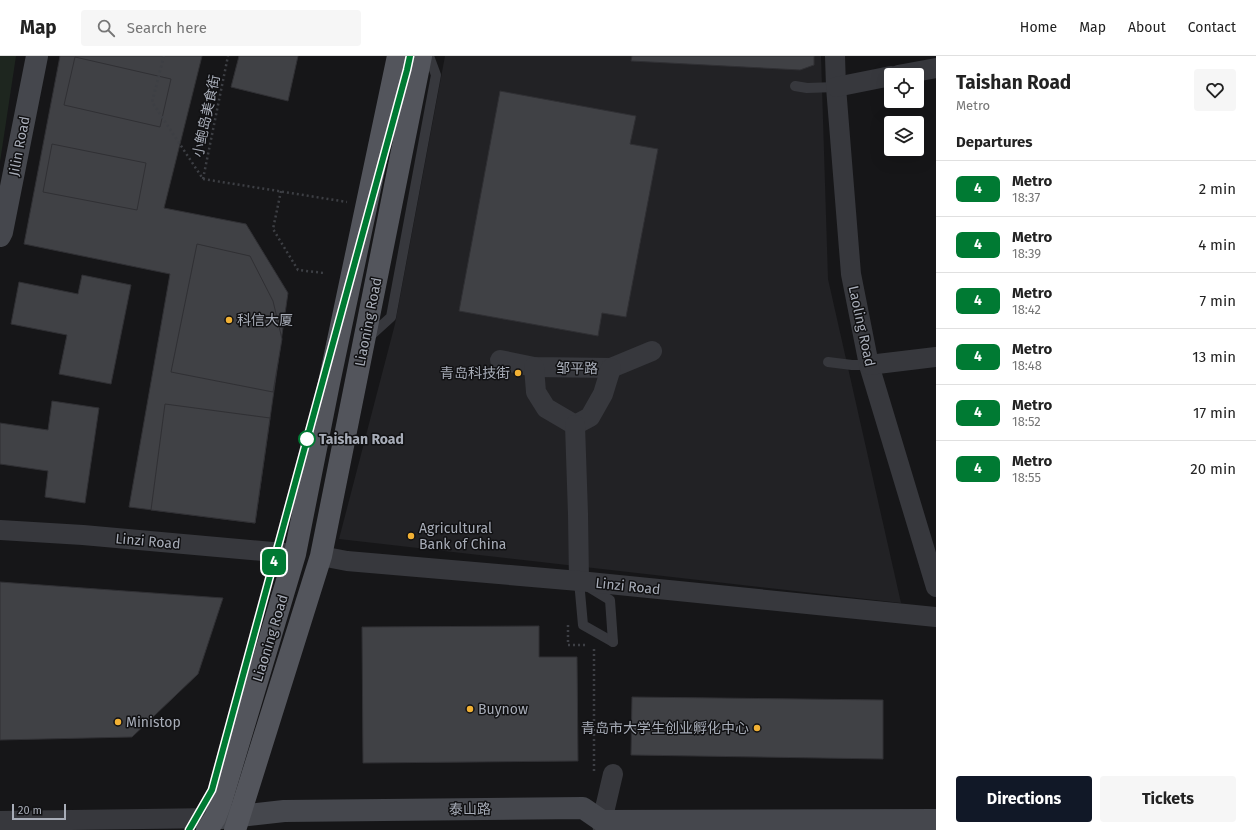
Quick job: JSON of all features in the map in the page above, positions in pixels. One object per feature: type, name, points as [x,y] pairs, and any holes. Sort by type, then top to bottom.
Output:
[{"type":"main road","name":"Liaoning Road","points":[[211,824],[295,554],[327,391],[398,56]]},
{"type":"main road","name":"Liaoning Road","points":[[237,823],[321,556],[421,56]]},
{"type":"street","name":"Jilin Road","points":[[0,236],[37,56]]},
{"type":"street","name":"Laoling Road","points":[[835,56],[836,87],[851,274],[869,364],[936,587]]},
{"type":"street","points":[[924,70],[936,68]]},
{"type":"street","points":[[836,87],[884,77]]},
{"type":"street","name":"邹平路","points":[[500,360],[534,367],[611,368],[652,350]]},
{"type":"street","points":[[869,364],[936,357]]},
{"type":"street","points":[[534,367],[536,392],[546,408],[575,425]]},
{"type":"street","points":[[575,425],[590,417],[603,394],[611,368]]},
{"type":"street","points":[[575,425],[579,581]]},
{"type":"street","name":"Linzi Road","points":[[0,530],[91,536],[295,554]]},
{"type":"street","name":"Linzi Road","points":[[321,556],[347,561],[579,581],[936,617]]},
{"type":"street","points":[[603,773],[602,826],[936,820]]},
{"type":"street","name":"泰山路","points":[[0,821],[211,824],[237,823],[284,811],[583,808],[602,826]]},
{"type":"lane","points":[[364,341],[391,317],[436,75],[429,56]]},
{"type":"lane","points":[[795,86],[807,88],[836,87]]},
{"type":"lane","points":[[828,362],[852,365],[869,364]]},
{"type":"lane","points":[[579,581],[610,600],[613,642],[583,625],[579,581]]},
{"type":"path","points":[[164,56],[152,102],[203,179],[347,202]]},
{"type":"path","name":"小鲍岛美食街","points":[[203,179],[228,56]]},
{"type":"path","points":[[281,192],[273,229],[298,270],[324,273]]},
{"type":"path","points":[[568,622],[568,645],[594,645],[603,773]]},
{"type":"shaded area","points":[[0,56],[16,56],[0,162]]},
{"type":"shaded area","points":[[445,56],[821,56],[828,279],[901,603],[339,539],[395,324]]},
{"type":"building","points":[[60,56],[202,56],[164,208],[246,224],[288,293],[255,523],[129,507],[170,274],[24,244]]},
{"type":"building","points":[[239,56],[298,56],[288,101],[231,87]]},
{"type":"building","points":[[632,56],[814,56],[814,65],[800,70],[631,61]]},
{"type":"building","points":[[75,57],[171,79],[160,127],[64,105]]},
{"type":"building","points":[[500,91],[636,116],[630,144],[658,149],[626,317],[602,313],[598,336],[459,311]]},
{"type":"building","points":[[52,144],[146,163],[137,210],[43,192]]},
{"type":"building","name":"科信大厦","points":[[197,244],[250,256],[273,301],[282,339],[273,392],[171,372]]},
{"type":"building","points":[[82,275],[131,285],[111,384],[59,374],[67,335],[11,324],[19,282],[78,294]]},
{"type":"building","points":[[52,401],[99,408],[85,503],[45,497],[48,471],[0,464],[0,423],[48,430]]},
{"type":"building","points":[[165,404],[270,418],[255,523],[151,510]]},
{"type":"building","points":[[0,582],[223,598],[198,674],[132,737],[0,740]]},
{"type":"building","name":"Buynow","points":[[539,626],[539,657],[577,657],[578,761],[363,763],[362,627]]},
{"type":"building","name":"青岛市大学生创业孵化中心","points":[[632,697],[883,700],[883,759],[631,755]]},
{"type":"metro line","name":"4","points":[[189,830],[212,790],[410,56]]},
{"type":"place","name":"科信大厦","points":[[229,320]]},
{"type":"place","name":"青岛科技街","points":[[518,373]]},
{"type":"place","name":"Taishan Road","points":[[307,439]]},
{"type":"place","name":"Agricultural Bank of China","points":[[411,536]]},
{"type":"place","name":"Buynow","points":[[470,709]]},
{"type":"place","name":"Ministop","points":[[118,722]]},
{"type":"place","name":"青岛市大学生创业孵化中心","points":[[757,728]]}]
